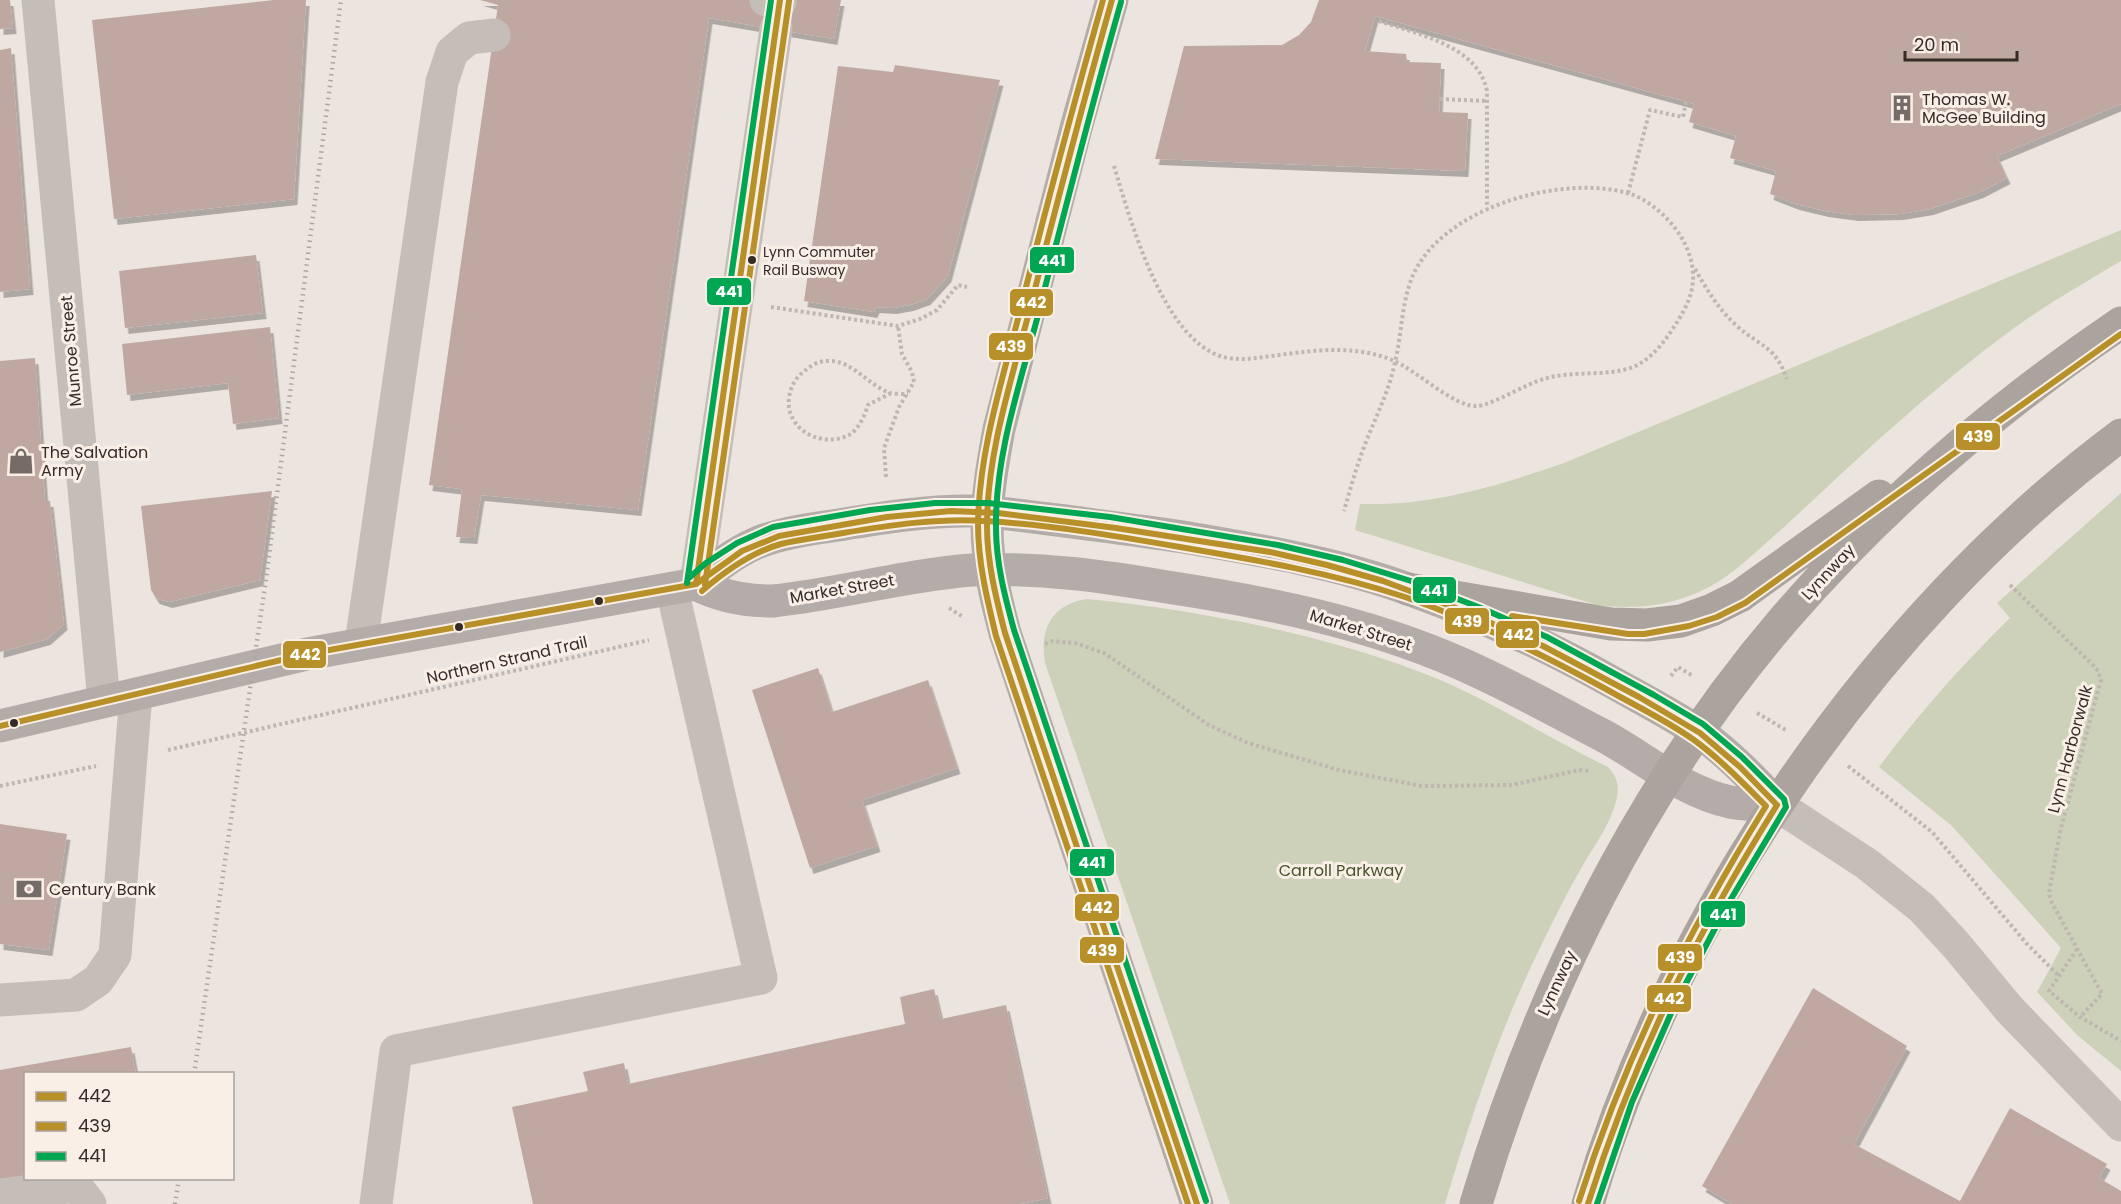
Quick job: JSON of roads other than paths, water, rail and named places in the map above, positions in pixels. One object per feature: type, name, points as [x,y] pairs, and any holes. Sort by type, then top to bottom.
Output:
[{"type":"highway","name":"Lynnway","points":[[1476,1204],[1504,1116],[1537,1028],[1596,902],[1668,777],[1698,732],[1784,620],[1834,565],[1910,489],[2013,401],[2121,323]]},
{"type":"highway","points":[[1408,589],[1611,624],[1647,625],[1681,621],[1740,596],[2013,401]]},
{"type":"highway","points":[[1588,1204],[1624,1100],[1664,1007],[1714,910],[1777,805],[1816,747],[1946,591],[2046,495],[2121,435]]},
{"type":"main road","points":[[1112,0],[1079,117],[999,429],[990,480],[987,541],[1005,633],[1197,1204]]},
{"type":"main road","points":[[0,726],[263,664],[361,644],[684,586],[742,551],[776,536],[891,517],[935,512],[987,512],[1212,542],[1286,556],[1408,589],[1509,629],[1572,660],[1650,703],[1698,732],[1736,763],[1777,805]]},
{"type":"main road","name":"Market Street","points":[[684,586],[754,601],[773,601],[916,576],[991,570],[1044,571],[1205,592],[1271,604],[1377,633],[1428,650],[1478,672],[1616,744],[1668,777]]},
{"type":"main road","points":[[1668,777],[1731,802],[1777,805]]},
{"type":"street","name":"Munroe Street","points":[[38,0],[104,701]]},
{"type":"street","points":[[376,1204],[396,1051],[761,978],[682,634],[684,586],[774,10]]},
{"type":"street","points":[[361,644],[442,82],[452,52],[469,38],[494,35]]},
{"type":"street","points":[[0,1000],[76,995],[98,980],[115,955],[136,694]]},
{"type":"street","points":[[1777,805],[1867,864],[1922,908],[2010,1010],[2121,1125]]},
{"type":"street","points":[[0,1195],[76,1186],[90,1204]]},
{"type":"railway","points":[[194,1072],[266,579],[341,0]]},
{"type":"railway","points":[[175,1204],[179,1180]]},
{"type":"place","name":"Thomas W. McGee Building","points":[[1902,108]]},
{"type":"place","name":"Lynn Commuter Rail Busway","points":[[752,260]]},
{"type":"place","name":"The Salvation Army","points":[[21,461]]},
{"type":"place","name":"Century Bank","points":[[29,889]]},
{"type":"park label","name":"Carroll Parkway","points":[[1341,870]]}]
